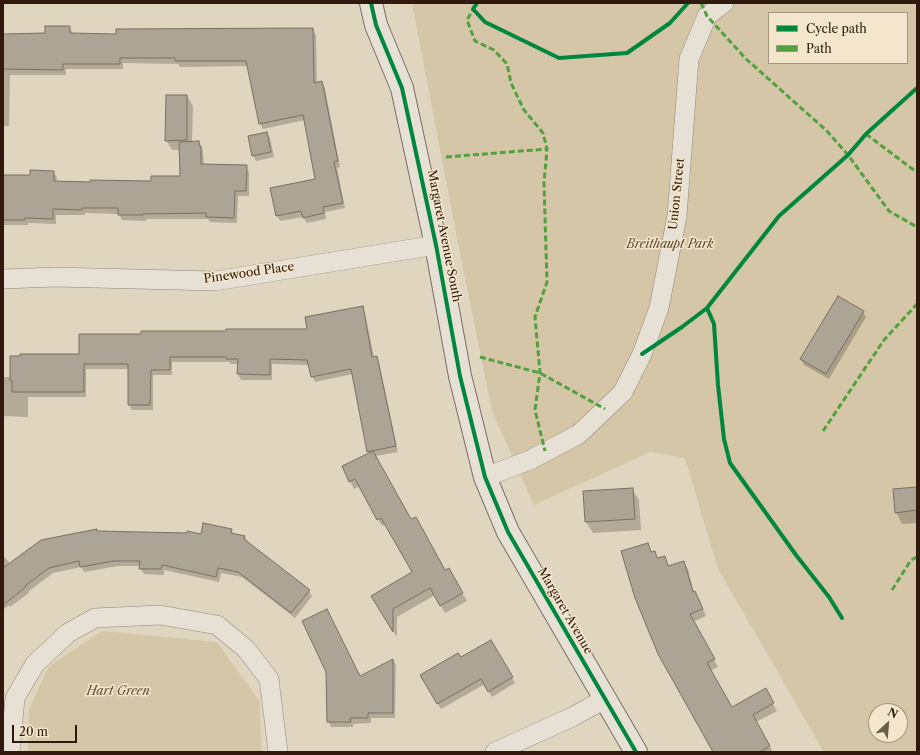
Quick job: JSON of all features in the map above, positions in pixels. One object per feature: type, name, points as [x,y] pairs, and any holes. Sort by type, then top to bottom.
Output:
[{"type":"street","name":"Margaret Avenue South","points":[[371,3],[376,25],[402,88],[436,244],[460,376],[485,477]]},
{"type":"street","name":"Union Street","points":[[485,477],[530,460],[579,434],[623,392],[642,354],[659,308],[677,216],[689,59],[707,16],[724,3]]},
{"type":"street","name":"Pinewood Place","points":[[6,281],[54,277],[215,280],[436,244]]},
{"type":"street","name":"Margaret Avenue","points":[[485,477],[508,532],[636,752]]},
{"type":"street","points":[[10,752],[15,698],[35,664],[68,633],[95,618],[160,615],[217,625],[246,649],[269,679],[278,752]]},
{"type":"street","points":[[495,752],[572,717],[604,699]]},
{"type":"green space","name":"Breithaupt Park","points":[[412,3],[917,3],[917,752],[824,752],[718,569],[685,458],[650,452],[534,505],[492,411]]},
{"type":"green space","name":"Hart Green","points":[[102,631],[217,642],[260,702],[261,752],[28,751],[29,709],[49,666]]},
{"type":"building","points":[[45,26],[70,26],[70,33],[116,34],[116,29],[313,28],[314,83],[322,81],[338,161],[334,162],[343,203],[323,207],[324,213],[303,218],[301,211],[276,216],[270,188],[315,179],[303,115],[259,124],[246,61],[175,61],[175,58],[120,58],[120,64],[63,64],[63,70],[3,69],[3,34],[45,33]]},
{"type":"building","points":[[166,95],[187,95],[187,140],[165,141]]},
{"type":"building","points":[[267,132],[271,152],[252,156],[248,136]]},
{"type":"building","points":[[199,141],[199,146],[201,146],[201,164],[247,165],[246,191],[235,191],[234,218],[206,217],[206,213],[118,215],[118,208],[82,208],[82,210],[53,209],[53,219],[25,218],[25,220],[3,220],[3,175],[30,175],[30,170],[54,171],[54,181],[90,182],[90,180],[151,181],[151,176],[180,176],[179,142]]},
{"type":"building","points":[[838,296],[864,311],[826,374],[800,359]]},
{"type":"building","points":[[363,306],[372,357],[377,356],[396,446],[367,452],[351,369],[311,377],[307,360],[270,359],[270,375],[237,374],[238,359],[226,359],[226,357],[170,357],[170,370],[151,370],[150,405],[128,405],[128,364],[84,364],[84,392],[12,392],[12,381],[10,381],[10,356],[20,356],[20,354],[79,354],[79,334],[141,334],[141,331],[226,331],[226,329],[307,329],[305,317]]},
{"type":"building","points":[[373,451],[411,519],[416,517],[445,570],[449,568],[463,593],[440,606],[430,588],[393,609],[393,632],[371,596],[412,572],[381,518],[377,520],[355,479],[349,482],[342,466]]},
{"type":"building","points":[[917,487],[917,510],[895,513],[893,489]]},
{"type":"building","points":[[633,488],[635,519],[585,522],[583,491]]},
{"type":"building","points":[[203,523],[232,529],[231,533],[245,536],[244,539],[310,590],[291,613],[238,572],[218,568],[216,577],[162,565],[161,569],[139,569],[140,561],[114,561],[80,567],[79,561],[49,568],[3,605],[3,568],[41,540],[97,529],[97,531],[187,533],[187,531],[201,534]]},
{"type":"building","points":[[648,543],[651,552],[655,551],[657,558],[665,556],[668,566],[684,561],[693,592],[695,591],[703,609],[690,614],[715,659],[707,663],[732,707],[766,688],[774,703],[753,715],[770,746],[760,752],[713,752],[658,654],[635,598],[621,551]]},
{"type":"building","points":[[327,609],[360,676],[393,659],[393,713],[368,713],[368,718],[350,718],[351,722],[327,722],[326,672],[302,621]]},
{"type":"building","points":[[491,640],[513,677],[488,692],[481,679],[437,704],[420,675],[458,653],[461,657]]},
{"type":"marked path","points":[[701,3],[707,16],[746,59],[827,131],[848,155],[889,211],[917,227]]},
{"type":"marked path","points":[[475,6],[467,20],[475,41],[494,50],[507,64],[511,83],[524,110],[543,133],[547,149],[544,183],[547,282],[535,317],[540,373],[535,410],[545,451]]},
{"type":"marked path","points":[[866,134],[917,172]]},
{"type":"marked path","points":[[446,157],[547,149]]},
{"type":"marked path","points":[[823,431],[884,340],[917,304]]},
{"type":"marked path","points":[[480,357],[540,373],[605,409]]},
{"type":"marked path","points":[[892,590],[911,560],[917,557]]},
{"type":"cycle path","points":[[371,3],[376,25],[402,88],[436,245],[460,376],[485,477],[508,532],[636,752]]},
{"type":"cycle path","points":[[477,3],[473,9],[485,22],[559,58],[627,53],[670,23],[688,3]]},
{"type":"cycle path","points":[[642,354],[707,308],[779,216],[848,155],[866,134],[917,88]]},
{"type":"cycle path","points":[[707,308],[714,324],[718,385],[724,439],[730,463],[796,555],[829,597],[842,618]]}]
